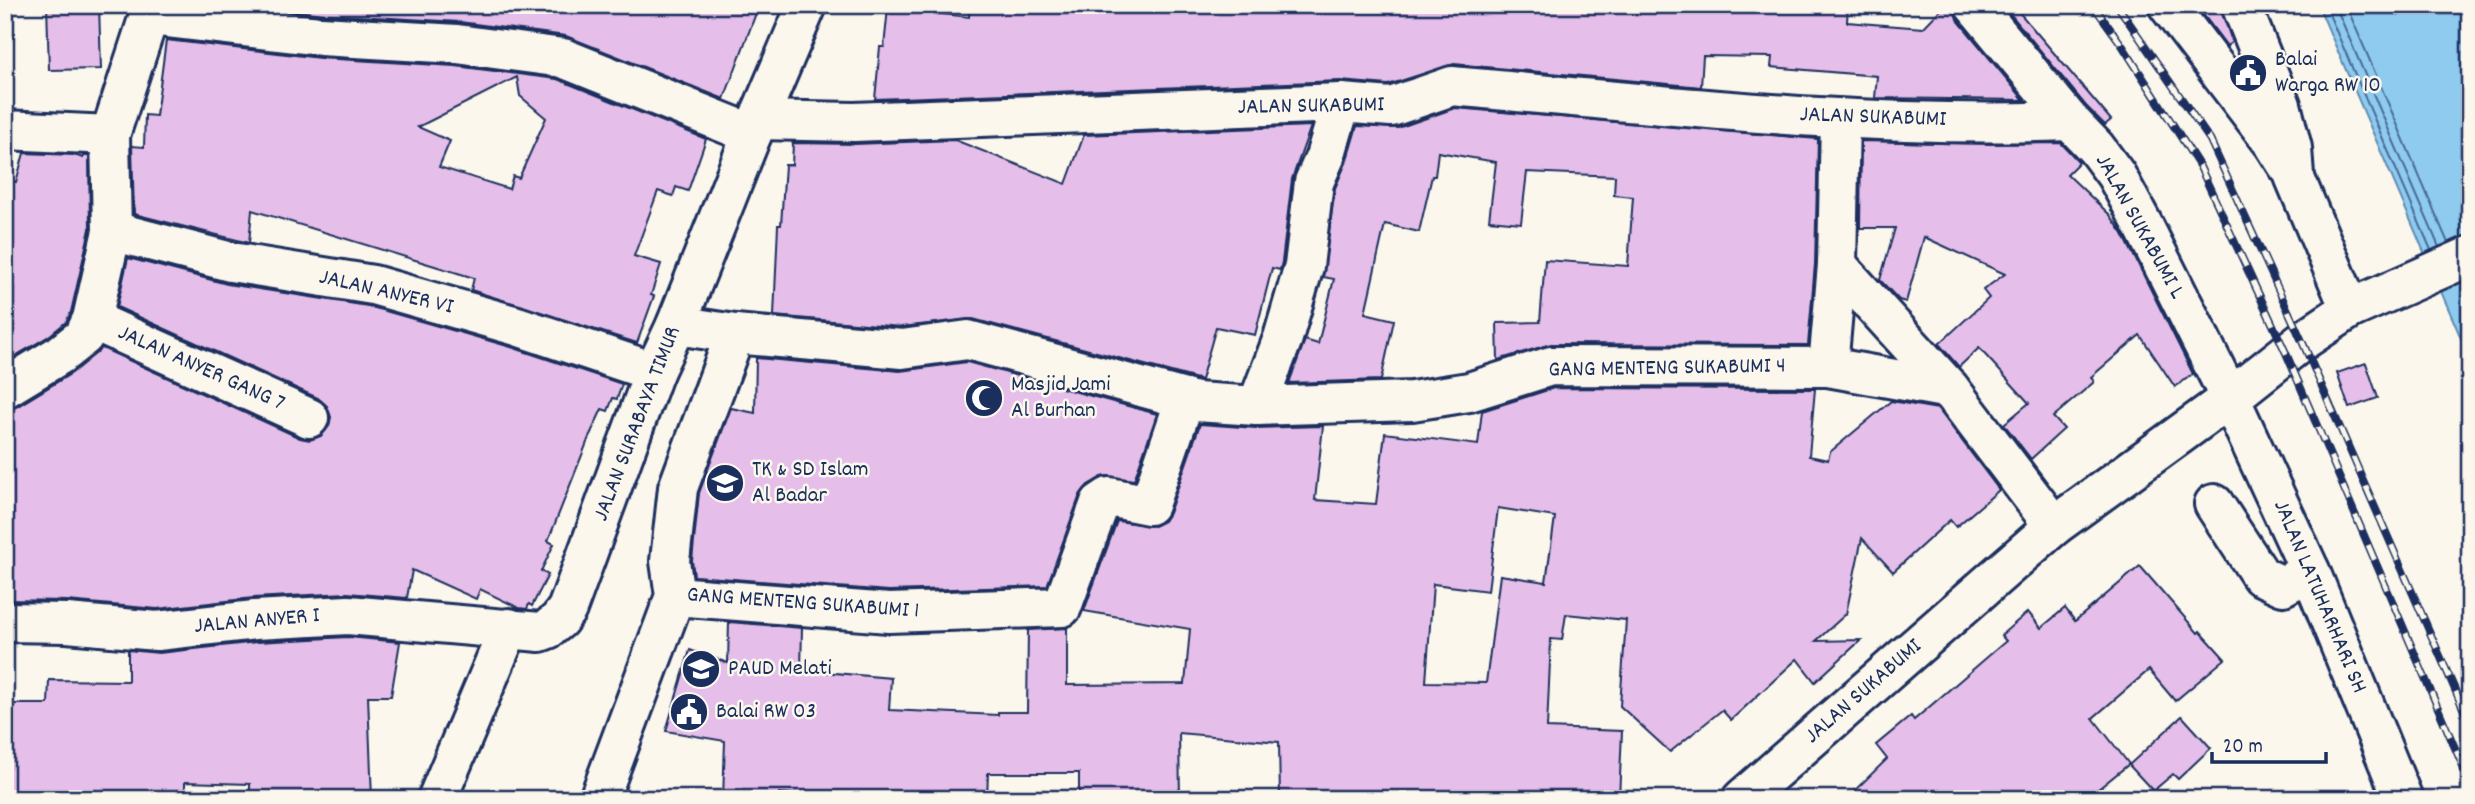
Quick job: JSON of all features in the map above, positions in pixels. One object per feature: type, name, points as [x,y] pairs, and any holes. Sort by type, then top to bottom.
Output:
[{"type":"street","name":"JALAN SURABAYA TIMUR","points":[[509,628],[540,632],[548,629],[567,610],[654,372],[676,325],[807,5]]},
{"type":"street","name":"JALAN SUKABUMI L","points":[[1974,5],[2116,175],[2230,398]]},
{"type":"street","points":[[2168,5],[2274,144],[2294,176],[2361,303]]},
{"type":"street","points":[[2241,5],[2281,105],[2292,148],[2294,176]]},
{"type":"street","points":[[5,387],[84,337],[92,320],[112,231],[110,135],[149,10],[321,36],[457,44],[563,58],[755,127]]},
{"type":"street","name":"JALAN SUKABUMI","points":[[755,127],[1341,103],[1391,107],[1452,86],[1840,119],[2021,123],[2070,121]]},
{"type":"street","points":[[1258,406],[1283,338],[1304,265],[1314,182],[1325,157],[1341,103]]},
{"type":"street","points":[[1828,367],[1837,265],[1840,119]]},
{"type":"street","points":[[5,130],[110,135]]},
{"type":"street","name":"JALAN ANYER VI","points":[[112,231],[231,262],[373,285],[517,326],[654,372]]},
{"type":"street","name":"JALAN SUKABUMI","points":[[1742,799],[2054,526],[2230,398],[2286,353],[2361,303],[2470,257]]},
{"type":"street","points":[[1837,265],[1950,389],[2054,526]]},
{"type":"street","name":"JALAN ANYER GANG 7","points":[[92,320],[309,418]]},
{"type":"street","name":"GANG MENTENG SUKABUMI 4","points":[[676,325],[735,334],[902,349],[968,340],[1185,399],[1258,406],[1412,401],[1469,392],[1552,366],[1828,367],[1950,389]]},
{"type":"street","points":[[599,799],[675,596],[670,561],[678,488],[735,334]]},
{"type":"street","name":"JALAN LATUHARHARI SH","points":[[2230,398],[2309,571],[2403,799]]},
{"type":"street","name":"GANG MENTENG SUKABUMI 1","points":[[675,596],[889,613],[1062,607],[1100,503],[1109,497],[1149,505],[1185,399]]},
{"type":"street","points":[[2214,504],[2261,576],[2283,586],[2309,571]]},
{"type":"street","name":"JALAN ANYER I","points":[[5,622],[67,622],[157,631],[255,620],[348,615],[509,628]]},
{"type":"street","points":[[437,799],[509,628]]},
{"type":"water","points":[[2318,5],[2462,5],[2470,24],[2470,359]]},
{"type":"building","points":[[47,5],[99,5],[101,69],[49,70]]},
{"type":"building","points":[[246,5],[759,5],[724,99],[566,36],[460,22],[323,14]]},
{"type":"building","points":[[970,5],[1848,5],[1847,22],[1923,28],[1945,5],[1953,5],[1957,19],[2024,100],[1875,98],[1877,76],[1771,67],[1772,57],[1703,56],[1701,87],[1454,64],[1388,85],[1340,81],[875,99],[880,47],[884,47],[888,8],[969,17]]},
{"type":"building","points":[[2003,5],[2013,5],[2111,120],[2105,125],[2086,106]]},
{"type":"building","points":[[2196,5],[2220,5],[2232,42],[2227,46]]},
{"type":"building","points":[[166,40],[320,58],[455,66],[557,79],[706,139],[688,191],[676,187],[673,196],[658,191],[634,256],[661,264],[651,295],[654,296],[637,343],[471,290],[474,278],[252,210],[249,243],[134,214],[132,146],[144,147],[145,115],[156,116]],"holes":[[[517,77],[520,96],[546,118],[519,178],[513,176],[509,189],[439,167],[450,141],[418,127]]]},
{"type":"building","points":[[1455,108],[1818,139],[1815,264],[1808,345],[1551,344],[1498,360],[1497,323],[1540,322],[1545,260],[1628,266],[1633,197],[1614,195],[1615,176],[1527,172],[1521,223],[1489,220],[1496,162],[1438,152],[1435,176],[1432,176],[1419,232],[1385,224],[1365,313],[1394,320],[1381,380],[1289,383],[1305,340],[1318,344],[1334,279],[1323,277],[1335,188],[1357,126],[1398,128]]},
{"type":"building","points":[[1311,126],[1292,179],[1280,270],[1272,268],[1255,335],[1216,327],[1201,380],[973,319],[901,327],[774,316],[778,225],[781,225],[785,165],[792,165],[793,143],[855,144],[955,140],[1066,184],[1084,135]]},
{"type":"building","points":[[1861,141],[2061,143],[2079,162],[2067,174],[2110,215],[2123,234],[2193,374],[2175,387],[2140,335],[2091,377],[2094,382],[2053,417],[2064,429],[2031,459],[2004,424],[2029,403],[1979,348],[1959,367],[1939,344],[1989,298],[1983,290],[2005,274],[1924,237],[1906,302],[1899,300],[1880,280],[1895,228],[1860,228]]},
{"type":"building","points":[[24,153],[74,155],[83,158],[89,156],[90,229],[71,312],[66,322],[49,336],[5,362],[5,179],[16,182]]},
{"type":"building","points":[[128,258],[227,284],[368,306],[511,347],[622,384],[617,399],[613,398],[608,411],[602,409],[590,435],[548,541],[554,544],[541,571],[548,575],[532,606],[529,604],[527,609],[519,608],[480,589],[476,599],[412,570],[407,598],[347,593],[253,598],[157,609],[67,601],[5,600],[5,410],[16,407],[72,373],[102,348],[300,438],[310,440],[321,436],[329,426],[331,417],[327,406],[318,398],[117,307]]},
{"type":"building","points":[[756,358],[900,371],[967,362],[1157,414],[1134,480],[1104,476],[1088,485],[1080,495],[1047,586],[889,591],[694,576],[692,561],[699,493],[731,408],[755,413]]},
{"type":"building","points":[[2366,363],[2378,398],[2349,408],[2337,373]]},
{"type":"building","points":[[1554,388],[1815,389],[1809,456],[1828,460],[1830,452],[1891,401],[1938,409],[1999,490],[1956,527],[1950,520],[1893,572],[1862,538],[1846,614],[1816,641],[1861,640],[1815,682],[1797,659],[1731,720],[1722,710],[1670,752],[1620,706],[1626,620],[1566,614],[1562,640],[1551,639],[1547,728],[1622,731],[1619,799],[1280,799],[1279,742],[1179,733],[1180,799],[1079,799],[1079,773],[988,773],[987,799],[854,795],[853,798],[779,793],[758,794],[758,799],[723,799],[725,741],[666,731],[690,650],[728,663],[729,622],[802,628],[801,670],[891,678],[889,710],[998,715],[998,712],[1027,712],[1028,630],[1067,628],[1067,685],[1185,684],[1190,629],[1084,611],[1117,521],[1154,526],[1164,521],[1169,513],[1200,424],[1256,428],[1323,426],[1315,500],[1376,504],[1385,433],[1478,445],[1482,411]],"holes":[[[1498,508],[1555,517],[1546,582],[1500,575],[1486,683],[1426,682],[1433,584],[1488,591]]]},
{"type":"building","points":[[2140,566],[2198,633],[2200,631],[2225,659],[2175,701],[2149,670],[2093,718],[2129,764],[2086,799],[1846,799],[1887,759],[1876,745],[1911,716],[1914,720],[2006,641],[2001,635],[2028,612],[2041,628],[2065,608],[2075,621]]},
{"type":"building","points":[[348,637],[400,642],[391,696],[368,696],[372,799],[250,799],[250,784],[185,782],[185,792],[5,790],[5,704],[48,704],[49,680],[128,681],[128,650],[159,653],[257,642]]},
{"type":"building","points":[[2182,716],[2211,748],[2178,779],[2173,774],[2153,791],[2129,765]]},
{"type":"railway","points":[[2093,5],[2122,45],[2200,167],[2286,353],[2470,783]]},
{"type":"railway","points":[[2117,5],[2210,140],[2302,341],[2470,724]]},
{"type":"place","name":"Balai Warga RW 10","points":[[2248,73]]},
{"type":"place","name":"Masjid Jami Al Burhan","points":[[984,398]]},
{"type":"place","name":"TK & SD Islam Al Badar","points":[[725,483]]},
{"type":"place","name":"PAUD Melati","points":[[701,669]]},
{"type":"place","name":"Balai RW 03","points":[[689,712]]}]
